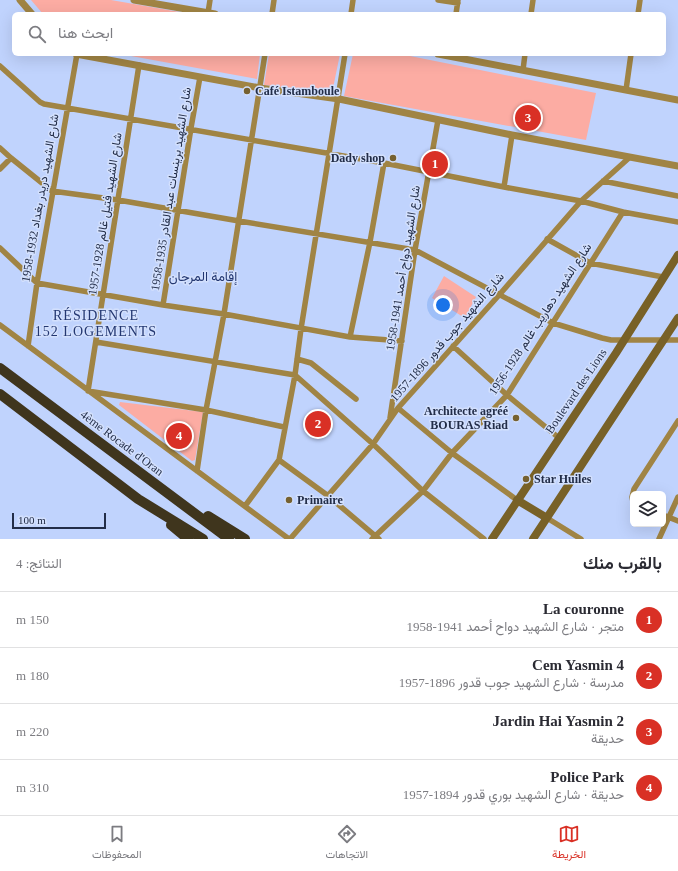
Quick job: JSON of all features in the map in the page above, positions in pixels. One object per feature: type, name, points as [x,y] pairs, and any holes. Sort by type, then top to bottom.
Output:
[{"type":"highway","name":"4ème Rocade d'Oran","points":[[0,368],[229,539]]},
{"type":"highway","points":[[0,394],[188,539]]},
{"type":"highway","points":[[150,480],[245,539]]},
{"type":"highway","points":[[138,499],[203,539]]},
{"type":"main road","name":"Boulevard des Lions","points":[[492,539],[624,340],[678,255]]},
{"type":"main road","points":[[533,539],[678,318]]},
{"type":"main road","points":[[517,500],[547,518]]},
{"type":"street","points":[[20,0],[30,12]]},
{"type":"street","points":[[134,0],[148,1],[207,12]]},
{"type":"street","points":[[210,0],[212,12]]},
{"type":"street","points":[[272,12],[274,0]]},
{"type":"street","points":[[351,12],[353,0]]},
{"type":"street","points":[[438,0],[458,2],[456,12]]},
{"type":"street","points":[[531,12],[533,0]]},
{"type":"street","points":[[638,12],[640,0]]},
{"type":"street","name":"شارع الشهيد دريدر بغداد 1932-1958","points":[[28,346],[52,191],[77,56]]},
{"type":"street","points":[[88,56],[260,88],[339,99],[512,135],[678,166]]},
{"type":"street","points":[[197,471],[266,56]]},
{"type":"street","points":[[245,506],[278,460],[295,375],[345,56]]},
{"type":"street","points":[[453,56],[678,100]]},
{"type":"street","points":[[523,70],[525,56]]},
{"type":"street","points":[[626,90],[631,56]]},
{"type":"street","name":"شارع الشهيد فتيل غالم 1928-1957","points":[[88,391],[139,65]]},
{"type":"street","points":[[0,66],[40,102],[384,163],[581,201],[623,212],[678,222]]},
{"type":"street","name":"شارع الشهيد برينسات عبد القادر 1935-1958","points":[[163,305],[200,77]]},
{"type":"street","name":"شارع الشهيد دواح أحمد 1941-1958","points":[[390,420],[415,250],[438,120]]},
{"type":"street","points":[[504,187],[512,135]]},
{"type":"street","points":[[0,148],[10,158],[52,191],[118,200],[415,250],[553,323],[611,340],[678,340]]},
{"type":"street","name":"شارع الشهيد جوب قدور 1896-1957","points":[[290,539],[373,444],[398,408],[547,239],[581,201],[630,157]]},
{"type":"street","points":[[0,169],[10,158]]},
{"type":"street","points":[[350,337],[370,242],[384,163]]},
{"type":"street","points":[[603,182],[678,196]]},
{"type":"street","name":"شارع الشهيد دهاريب غالم 1928-1956","points":[[375,538],[423,491],[452,453],[507,395],[623,212]]},
{"type":"street","points":[[547,239],[590,263],[664,277]]},
{"type":"street","points":[[1,251],[37,283],[224,314],[350,337],[402,341]]},
{"type":"street","points":[[0,325],[290,539]]},
{"type":"street","points":[[96,342],[295,375],[373,444],[423,491],[484,539]]},
{"type":"street","points":[[453,346],[507,395],[559,438]]},
{"type":"street","points":[[297,358],[311,363],[356,399]]},
{"type":"street","points":[[88,391],[206,410],[284,426]]},
{"type":"street","points":[[398,408],[452,453],[517,500]]},
{"type":"street","points":[[634,491],[678,421]]},
{"type":"street","points":[[278,460],[327,495],[375,538]]},
{"type":"street","points":[[659,539],[670,518],[678,497]]},
{"type":"street","points":[[666,516],[678,521]]},
{"type":"street","points":[[547,518],[581,539]]},
{"type":"shaded area","points":[[31,0],[111,0],[180,12],[41,12]]},
{"type":"shaded area","points":[[131,56],[260,56],[257,79]]},
{"type":"shaded area","points":[[269,56],[340,56],[332,93],[264,85]]},
{"type":"shaded area","points":[[353,56],[410,56],[596,93],[586,140],[344,96]]},
{"type":"shaded area","points":[[444,276],[476,297],[465,318],[432,298]]},
{"type":"shaded area","points":[[120,402],[203,412],[195,460],[192,461],[119,405]]},
{"type":"place","name":"Café Istamboule","points":[[247,91]]},
{"type":"place","name":"Jardin Hai Yasmin 2","points":[[528,118]]},
{"type":"place","name":"Dady shop","points":[[393,158]]},
{"type":"place","name":"La couronne","points":[[435,164]]},
{"type":"place","name":"Architecte agréé BOURAS Riad","points":[[516,418]]},
{"type":"place","name":"Cem Yasmin 4","points":[[318,424]]},
{"type":"place","name":"Police Park","points":[[179,436]]},
{"type":"place","name":"Star Huiles","points":[[526,479]]},
{"type":"place","name":"Primaire","points":[[289,500]]},
{"type":"district","name":"إقامة المرجان","points":[[203,276]]},
{"type":"district","name":"RÉSIDENCE 152 LOGEMENTS","points":[[96,324]]}]
